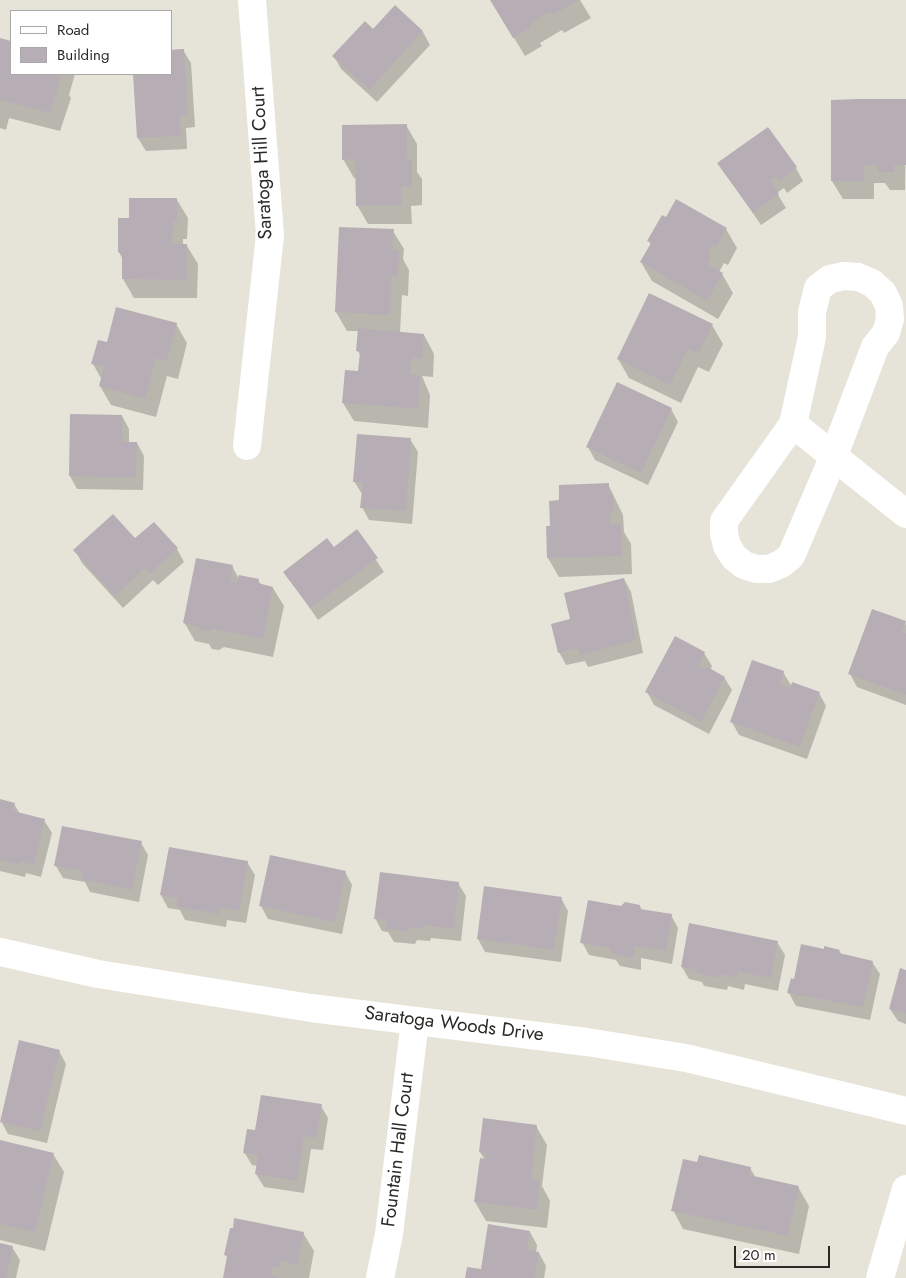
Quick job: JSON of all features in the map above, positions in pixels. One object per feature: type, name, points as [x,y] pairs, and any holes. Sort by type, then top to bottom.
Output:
[{"type":"street","name":"Saratoga Hill Court","points":[[247,446],[270,235],[252,0]]},
{"type":"street","points":[[844,276],[858,277],[872,283],[883,293],[889,306],[890,319],[886,333],[876,347],[833,458],[791,556],[781,564],[769,569],[756,569],[744,565],[734,557],[726,546],[724,521],[793,424],[812,338],[812,312],[818,288],[830,279],[844,276]]},
{"type":"street","points":[[793,424],[833,458],[906,514]]},
{"type":"street","name":"Saratoga Woods Drive","points":[[0,952],[98,974],[311,1008],[587,1042],[686,1058],[906,1111]]},
{"type":"street","name":"Fountain Hall Court","points":[[380,1278],[389,1234],[415,1021]]},
{"type":"street","points":[[880,1278],[906,1189]]},
{"type":"building","points":[[490,0],[578,0],[553,15],[550,12],[530,24],[532,27],[513,38]]},
{"type":"building","points":[[395,5],[423,31],[369,90],[332,56],[365,21],[373,29]]},
{"type":"building","points":[[0,38],[10,41],[10,75],[60,75],[58,78],[61,78],[50,113],[0,100]]},
{"type":"building","points":[[184,49],[188,115],[179,115],[181,136],[137,138],[133,75],[172,75],[172,50]]},
{"type":"building","points":[[906,99],[906,165],[894,165],[895,172],[878,172],[877,165],[864,165],[864,181],[831,181],[831,100]]},
{"type":"building","points":[[407,124],[407,159],[412,159],[412,187],[401,187],[402,205],[356,206],[355,159],[342,160],[342,125]]},
{"type":"building","points":[[768,127],[797,167],[779,181],[776,176],[770,180],[779,194],[753,213],[717,163]]},
{"type":"building","points":[[129,198],[177,198],[177,220],[173,220],[172,244],[187,244],[187,280],[122,279],[122,254],[118,252],[118,218],[129,218]]},
{"type":"building","points":[[676,199],[727,228],[717,247],[713,245],[707,254],[711,256],[707,264],[723,273],[707,301],[640,262],[651,243],[647,241],[662,215],[666,217]]},
{"type":"building","points":[[339,227],[394,229],[392,250],[399,250],[398,277],[391,277],[390,315],[335,312]]},
{"type":"building","points":[[649,293],[713,324],[698,354],[688,349],[670,385],[617,359]]},
{"type":"building","points":[[116,307],[177,323],[167,361],[156,358],[145,399],[99,386],[104,367],[91,364],[98,340],[107,342]]},
{"type":"building","points":[[358,328],[424,334],[422,359],[412,358],[410,374],[420,375],[418,409],[342,403],[345,370],[358,371],[360,352],[356,351]]},
{"type":"building","points":[[617,382],[672,408],[641,473],[586,447]]},
{"type":"building","points":[[70,414],[122,415],[122,442],[137,442],[136,478],[69,476]]},
{"type":"building","points":[[357,434],[411,438],[406,511],[360,508],[363,482],[353,482]]},
{"type":"building","points":[[609,483],[609,495],[613,495],[614,512],[610,512],[610,525],[621,524],[622,556],[547,558],[546,526],[550,526],[549,501],[559,500],[559,485]]},
{"type":"building","points":[[113,514],[135,538],[154,522],[178,548],[150,574],[145,568],[115,596],[73,550]]},
{"type":"building","points":[[357,529],[378,558],[310,608],[283,572],[327,538],[334,547]]},
{"type":"building","points":[[196,558],[233,565],[230,581],[237,583],[239,575],[259,579],[258,583],[273,587],[263,639],[213,629],[208,632],[200,630],[197,626],[183,623]]},
{"type":"building","points":[[624,578],[636,640],[580,655],[578,648],[558,653],[551,624],[570,619],[564,593]]},
{"type":"building","points":[[872,609],[906,621],[902,632],[906,633],[906,695],[848,674]]},
{"type":"building","points":[[675,636],[705,652],[698,666],[704,670],[706,666],[725,677],[701,722],[645,692]]},
{"type":"building","points":[[752,660],[784,671],[780,684],[790,688],[792,682],[820,692],[800,747],[730,722]]},
{"type":"building","points":[[0,799],[15,803],[13,811],[45,819],[34,865],[19,861],[19,865],[0,860]]},
{"type":"building","points":[[62,826],[142,841],[132,890],[81,879],[83,871],[54,866]]},
{"type":"building","points":[[169,847],[248,861],[239,911],[220,907],[219,914],[177,907],[178,899],[160,895]]},
{"type":"building","points":[[270,855],[346,871],[335,922],[259,906]]},
{"type":"building","points":[[380,872],[459,882],[454,929],[424,925],[424,929],[410,927],[409,931],[385,929],[387,920],[374,919]]},
{"type":"building","points":[[484,886],[562,897],[554,950],[477,939]]},
{"type":"building","points":[[588,900],[621,906],[625,902],[640,905],[640,909],[672,914],[666,951],[635,946],[634,958],[612,954],[610,948],[580,943]]},
{"type":"building","points":[[689,923],[778,941],[771,978],[738,972],[737,978],[721,974],[720,978],[695,973],[697,970],[681,967]]},
{"type":"building","points":[[801,944],[824,949],[824,946],[840,950],[839,953],[873,961],[863,1007],[787,993],[791,978],[794,979]]},
{"type":"building","points":[[900,968],[906,970],[906,1016],[905,1013],[889,1009]]},
{"type":"building","points":[[19,1040],[60,1050],[40,1131],[0,1122]]},
{"type":"building","points":[[261,1095],[322,1104],[316,1138],[304,1136],[297,1181],[255,1174],[258,1155],[243,1153],[247,1129],[255,1130]]},
{"type":"building","points":[[483,1118],[537,1125],[531,1179],[540,1181],[537,1210],[474,1202],[480,1158],[486,1159],[487,1156],[487,1153],[479,1152]]},
{"type":"building","points":[[0,1140],[54,1153],[35,1232],[0,1224]]},
{"type":"building","points":[[699,1155],[751,1167],[749,1175],[799,1186],[788,1236],[671,1211],[683,1159],[697,1162]]},
{"type":"building","points":[[234,1218],[304,1232],[297,1265],[280,1261],[279,1267],[273,1266],[271,1275],[279,1278],[223,1278],[227,1256],[224,1255],[230,1228],[233,1228]]},
{"type":"building","points":[[488,1224],[530,1231],[527,1250],[539,1252],[535,1278],[465,1278],[467,1267],[481,1269]]},
{"type":"building","points":[[0,1243],[13,1246],[6,1278],[0,1278]]}]
